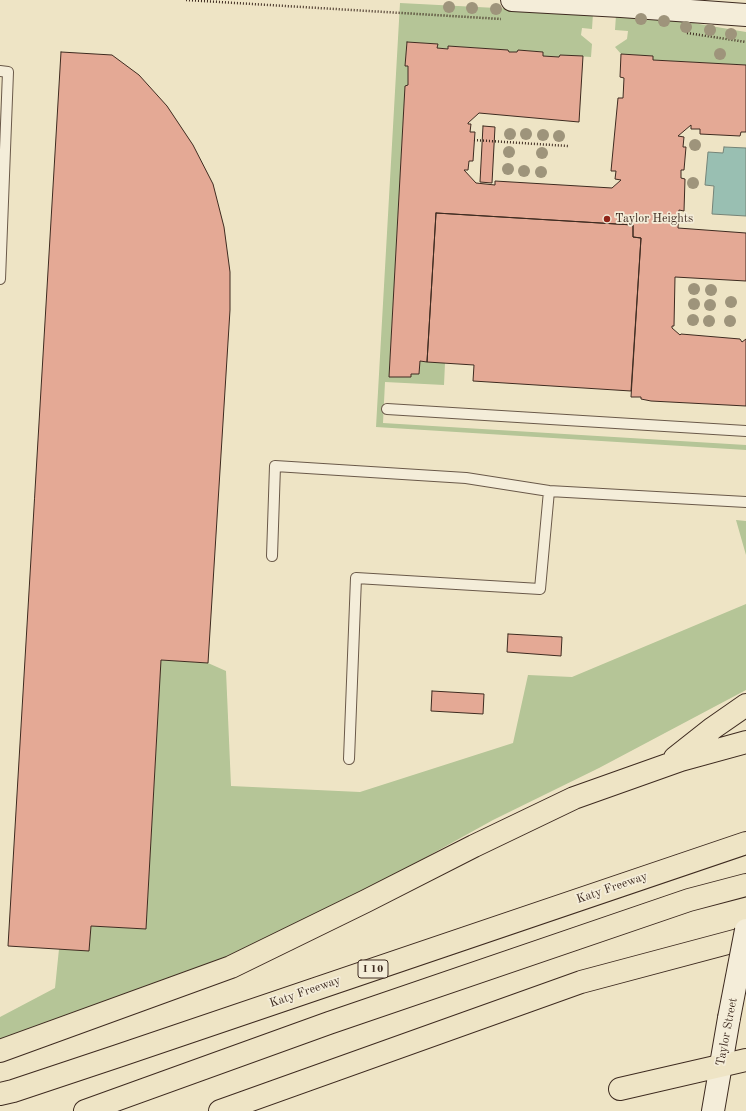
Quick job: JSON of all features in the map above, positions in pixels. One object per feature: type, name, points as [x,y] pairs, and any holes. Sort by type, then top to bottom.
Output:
[{"type":"highway","points":[[665,766],[746,704]]},
{"type":"highway","points":[[0,1051],[232,967],[474,846],[574,798],[681,760],[746,742]]},
{"type":"highway","name":"Katy Freeway","points":[[0,1094],[118,1056],[746,842]]},
{"type":"highway","points":[[85,1111],[329,1023],[689,900],[746,885]]},
{"type":"highway","points":[[220,1111],[581,982],[746,938]]},
{"type":"highway","points":[[620,1089],[746,1060]]},
{"type":"street","points":[[510,9],[670,5],[746,15]]},
{"type":"street","name":"Taylor Street","points":[[714,1103],[746,930]]},
{"type":"lane","points":[[0,71],[8,72],[0,279]]},
{"type":"lane","points":[[387,409],[746,431]]},
{"type":"lane","points":[[272,556],[275,466],[466,478],[549,491],[746,502]]},
{"type":"lane","points":[[349,759],[356,578],[540,589],[549,491]]},
{"type":"path","points":[[186,0],[510,9]]},
{"type":"path","points":[[474,140],[568,146]]},
{"type":"green space","points":[[400,3],[593,13],[592,29],[582,28],[581,35],[592,44],[591,57],[560,55],[559,57],[543,56],[543,52],[518,50],[517,52],[509,52],[508,50],[448,46],[448,49],[437,48],[437,44],[407,42],[405,66],[408,66],[408,85],[405,86],[389,376],[411,377],[411,374],[419,374],[420,361],[445,363],[444,385],[385,382],[383,423],[746,445],[746,450],[376,427]]},
{"type":"green space","points":[[616,15],[664,18],[746,32],[746,65],[653,60],[653,56],[621,54],[615,47],[627,39],[628,31],[615,30]]},
{"type":"green space","points":[[736,520],[746,521],[746,555]]},
{"type":"green space","points":[[746,604],[746,690],[599,768],[493,820],[401,871],[247,948],[165,984],[0,1049],[0,1017],[55,988],[59,949],[89,951],[91,926],[146,929],[161,660],[208,663],[226,671],[231,786],[360,792],[513,743],[528,675],[572,677]]},
{"type":"water","points":[[724,147],[746,148],[746,216],[712,214],[714,186],[705,185],[708,152],[723,153]]},
{"type":"building","name":"Taylor Heights","points":[[407,42],[438,44],[437,48],[448,49],[448,46],[508,50],[509,52],[517,52],[518,50],[543,52],[543,56],[583,56],[579,122],[479,113],[468,123],[471,124],[470,132],[475,132],[473,161],[469,161],[468,170],[464,170],[476,183],[495,185],[495,181],[612,188],[621,180],[615,179],[616,171],[611,171],[618,98],[623,98],[624,78],[620,77],[621,54],[653,56],[653,60],[746,65],[746,132],[741,132],[740,136],[700,134],[700,129],[691,129],[691,125],[678,136],[684,137],[683,147],[686,147],[684,170],[681,170],[681,178],[685,179],[684,211],[679,210],[678,228],[746,233],[746,281],[675,277],[674,326],[672,326],[672,328],[680,335],[740,339],[742,342],[746,339],[746,406],[651,401],[641,399],[641,397],[631,397],[641,238],[633,237],[633,225],[436,213],[427,362],[420,361],[419,374],[411,374],[411,377],[389,377],[405,86],[408,85],[408,66],[405,66]]},
{"type":"building","points":[[61,52],[112,55],[139,75],[167,106],[193,145],[213,184],[224,227],[230,272],[230,310],[208,663],[161,660],[146,929],[91,926],[89,951],[8,946]]},
{"type":"building","points":[[483,126],[495,127],[492,183],[480,182]]},
{"type":"building","points":[[436,213],[633,225],[633,237],[641,238],[631,391],[473,381],[474,365],[427,362]]},
{"type":"building","points":[[508,634],[562,637],[561,656],[507,652]]},
{"type":"building","points":[[432,691],[484,694],[483,714],[431,711]]},
{"type":"place","name":"Taylor Heights","points":[[607,219]]}]
